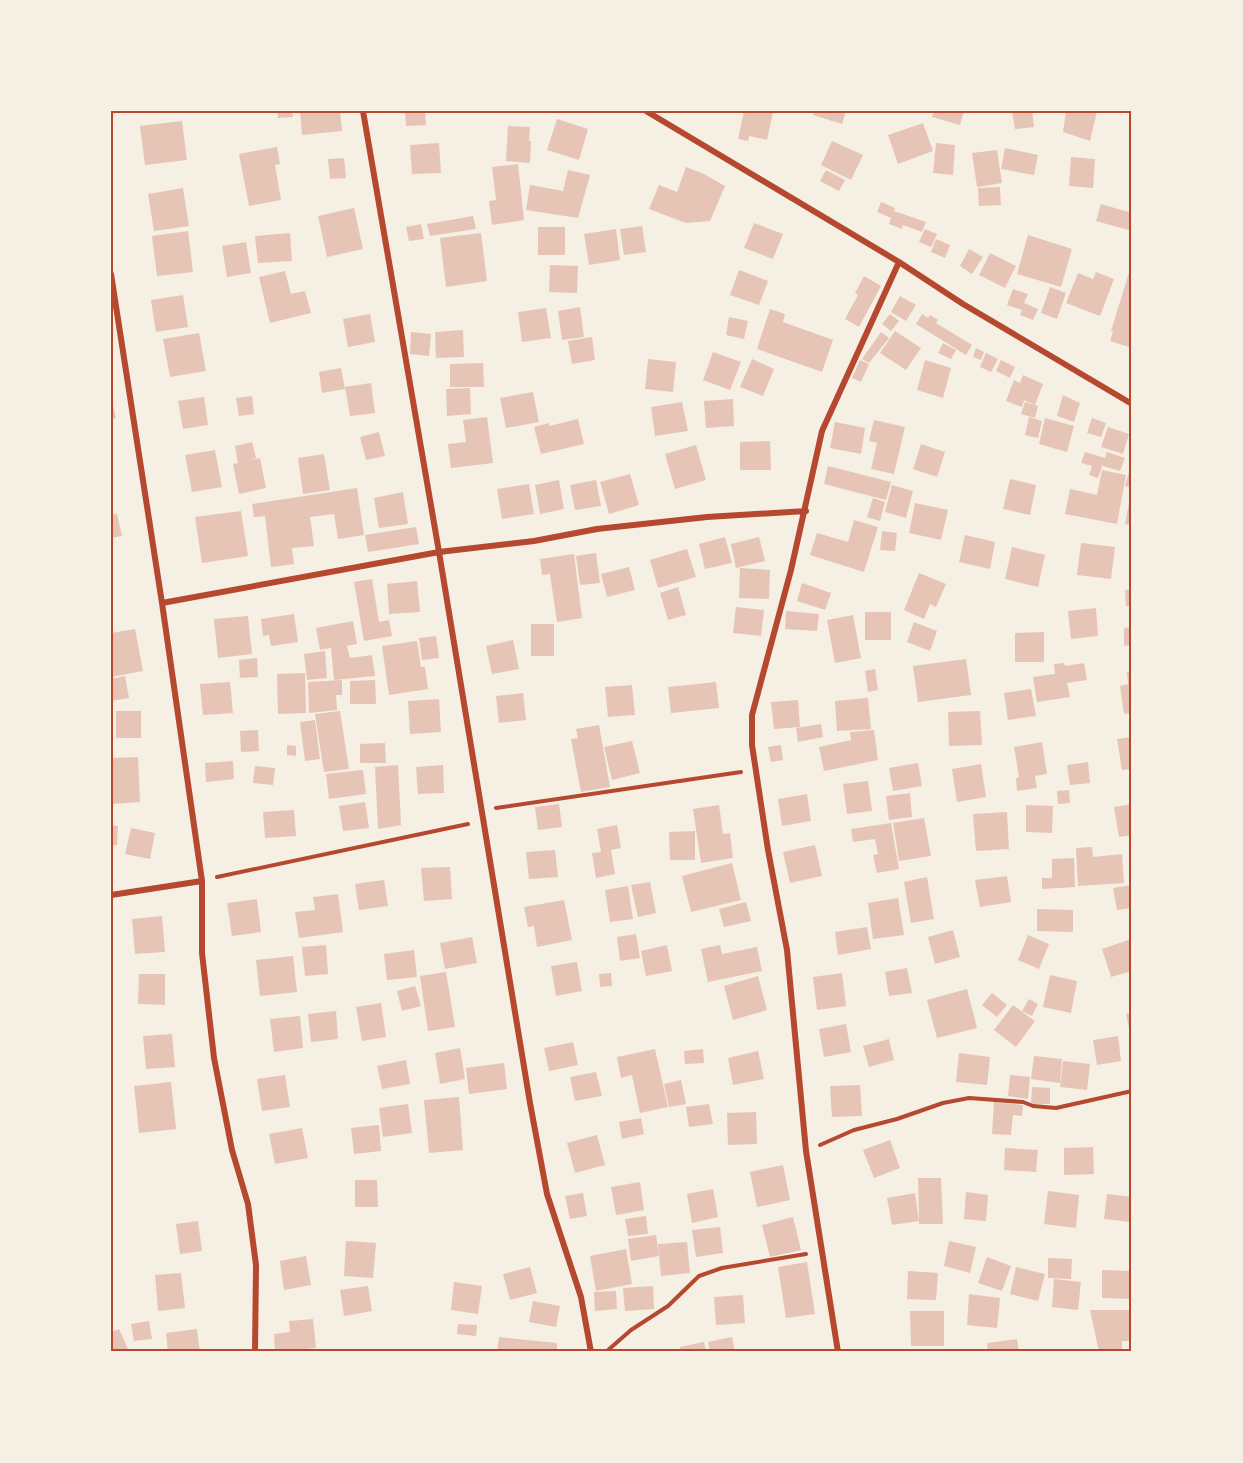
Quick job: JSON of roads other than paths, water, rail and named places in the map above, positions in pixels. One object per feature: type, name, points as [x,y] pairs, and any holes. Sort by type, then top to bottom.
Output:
[{"type":"street","points":[[363,111],[530,1103],[547,1194],[580,1297],[591,1352]]},
{"type":"street","points":[[646,111],[1132,404]]},
{"type":"street","points":[[838,1352],[806,1151],[788,950],[768,850],[752,745],[752,715],[806,511],[822,431],[899,262]]},
{"type":"street","points":[[111,274],[202,881],[202,953],[211,1040],[232,1150],[248,1203],[256,1265],[255,1352]]},
{"type":"street","points":[[162,603],[439,552],[534,541],[597,528],[707,517],[806,511]]},
{"type":"street","points":[[111,895],[202,881]]}]
